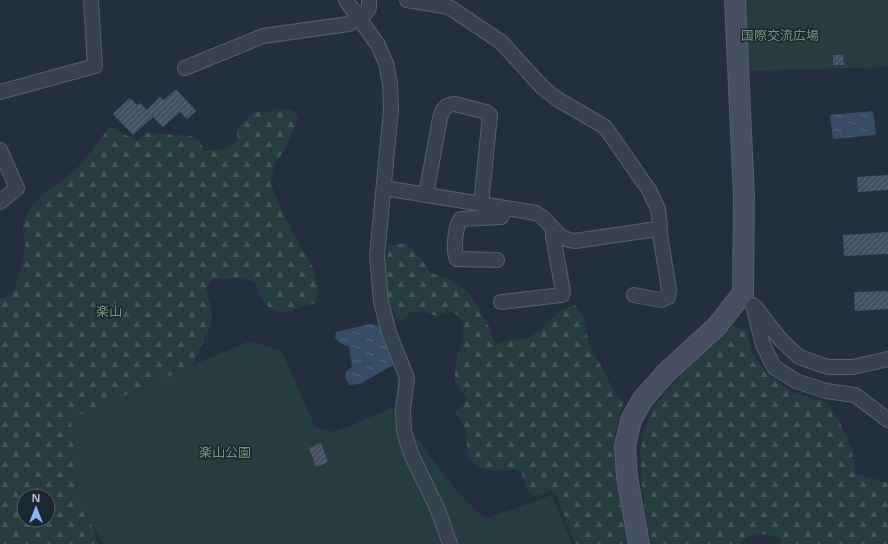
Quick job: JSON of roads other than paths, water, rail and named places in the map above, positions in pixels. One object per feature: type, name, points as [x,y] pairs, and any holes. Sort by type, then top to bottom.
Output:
[{"type":"street","points":[[0,92],[95,66],[91,0]]},
{"type":"street","points":[[346,0],[378,45],[386,63],[390,84],[391,110],[376,256],[381,301],[390,333],[407,378],[403,410],[404,431],[411,454],[438,510],[450,544]]},
{"type":"street","points":[[185,68],[263,36],[349,24],[359,18],[369,8],[369,0]]},
{"type":"street","points":[[407,0],[448,6],[501,42],[542,87],[557,99],[605,127],[649,190],[658,210],[660,223],[659,228],[669,290],[668,297],[662,300],[634,295]]},
{"type":"street","points":[[736,0],[748,299],[763,345],[774,367],[796,381],[826,391],[855,395],[888,420]]},
{"type":"street","points":[[426,195],[440,118],[443,109],[450,104],[455,104],[486,112],[490,115],[481,204]]},
{"type":"street","points":[[0,150],[17,188],[0,202]]},
{"type":"street","points":[[384,188],[536,213],[548,221],[553,230],[563,238],[575,241],[659,228]]},
{"type":"street","points":[[497,260],[458,259],[455,254],[456,225],[461,219],[501,218],[505,208]]},
{"type":"street","points":[[501,302],[562,295],[563,292],[553,230]]},
{"type":"street","points":[[748,299],[780,340],[799,357],[828,367],[854,367],[888,359]]},
{"type":"street","points":[[639,544],[627,477],[625,446],[630,420],[643,399],[666,373],[748,299]]},
{"type":"water","points":[[873,111],[876,135],[833,139],[830,115]]},
{"type":"water","points":[[370,324],[380,326],[394,359],[393,365],[360,384],[350,385],[345,378],[346,372],[352,367],[349,346],[341,344],[335,338],[336,332]]},
{"type":"park label","name":"国際交流広場","points":[[780,35]]},
{"type":"park label","name":"楽山","points":[[109,311]]},
{"type":"park label","name":"楽山公園","points":[[225,452]]}]
